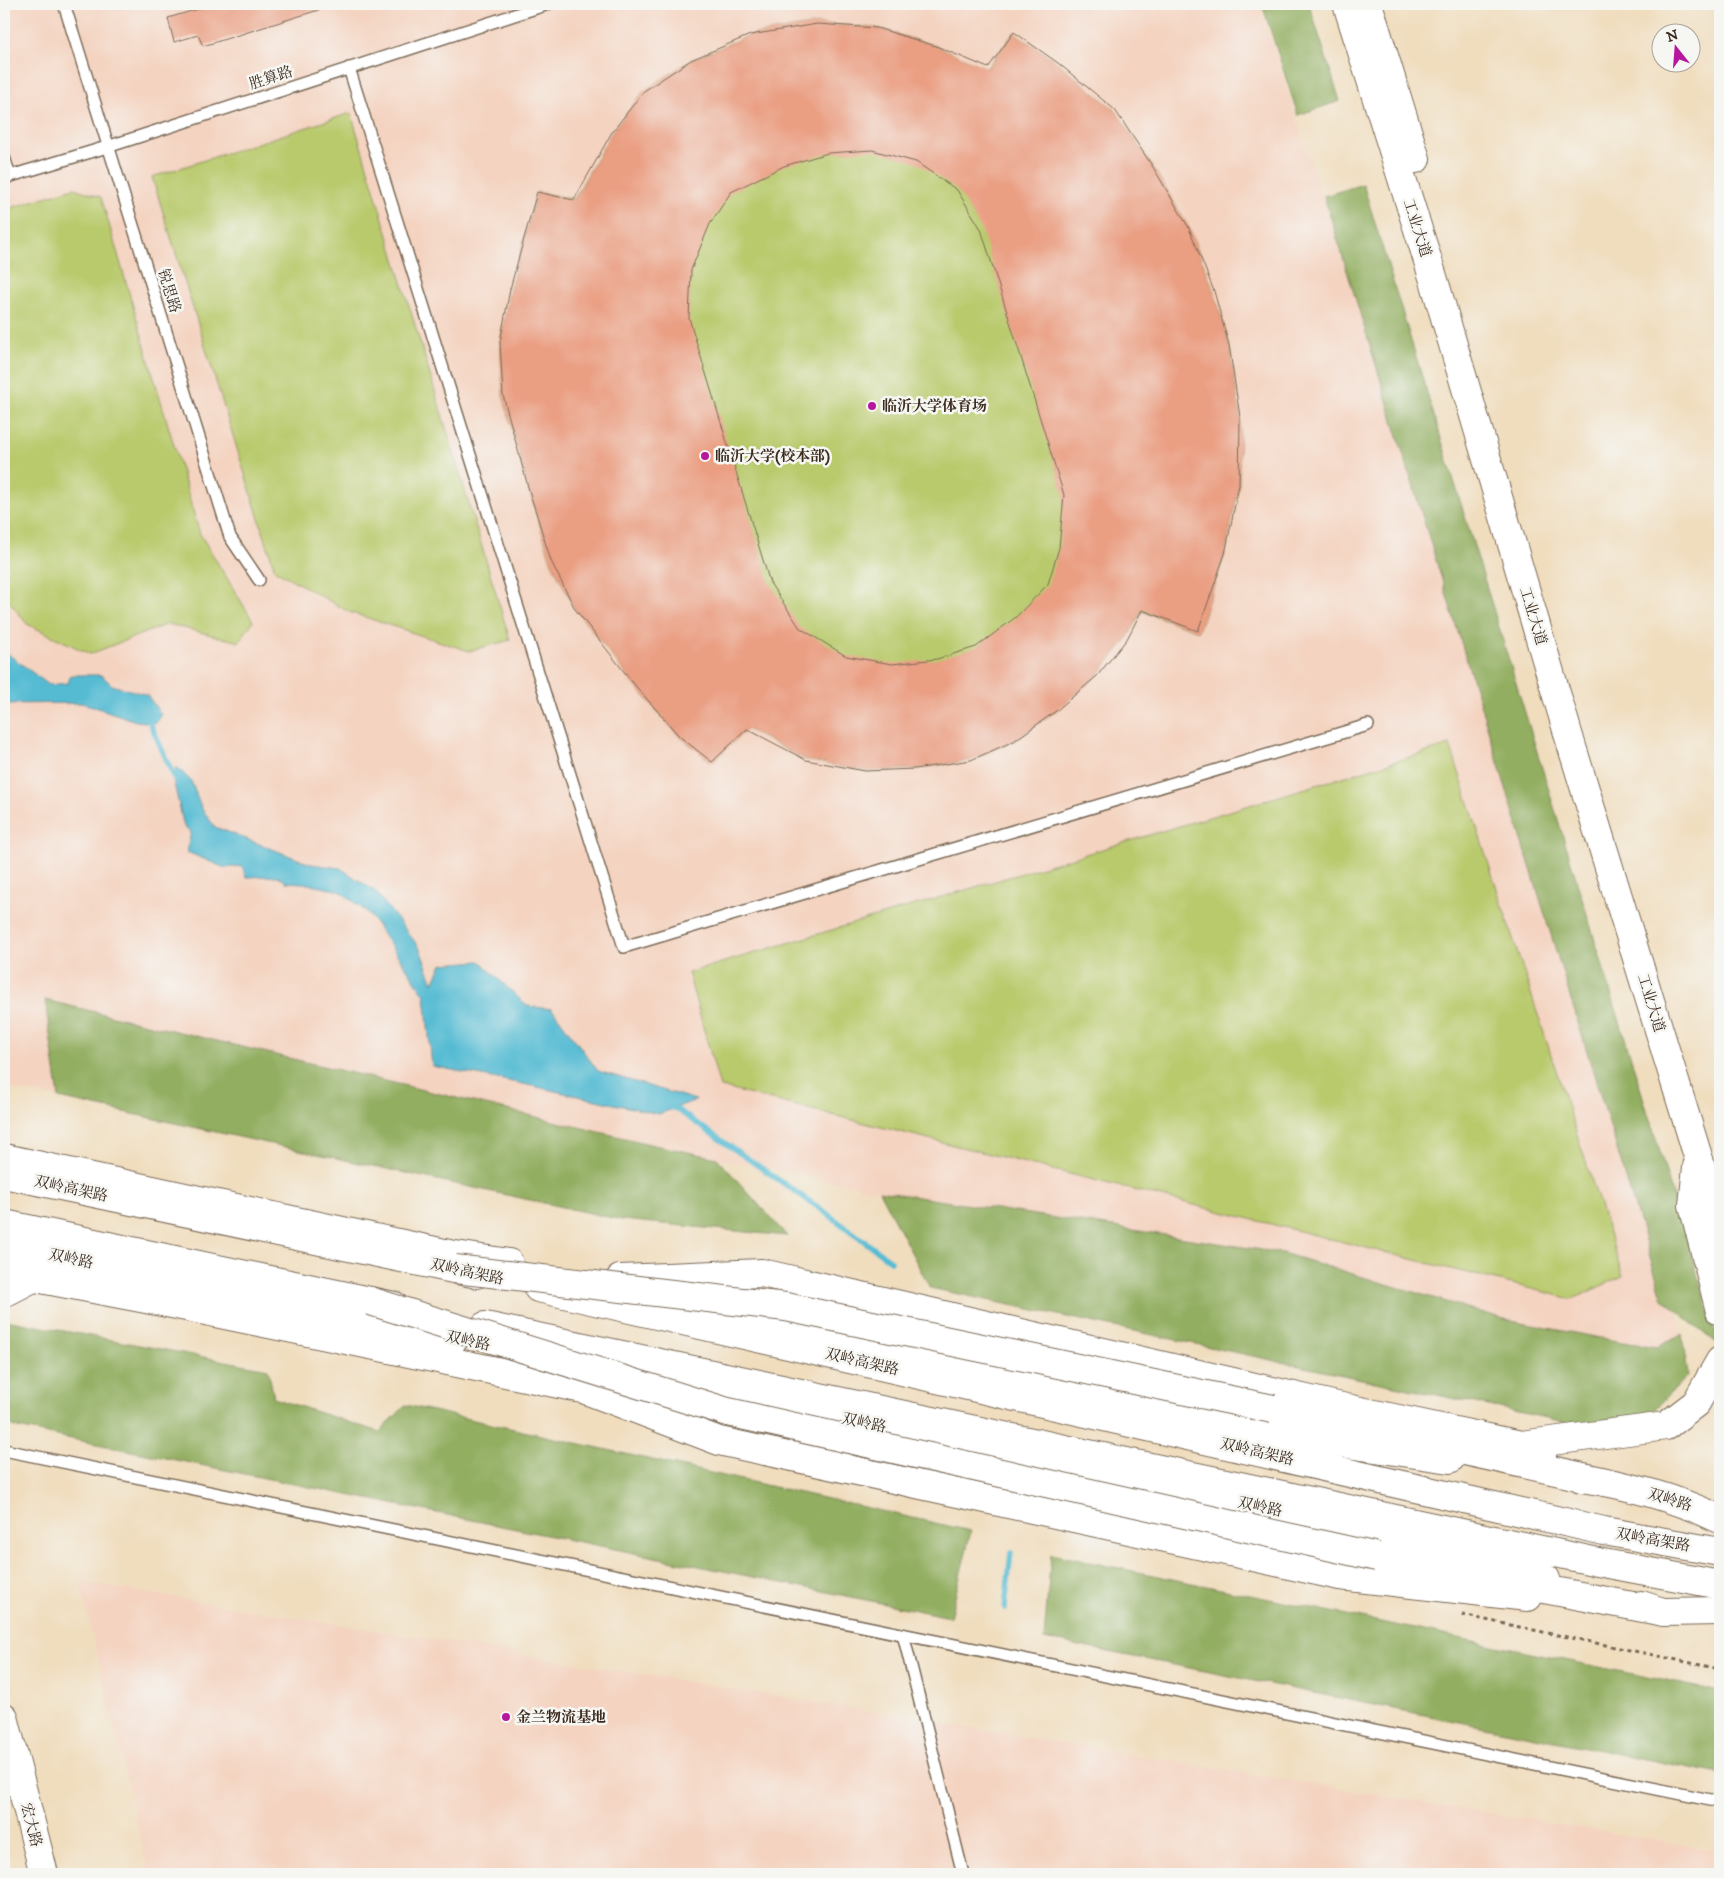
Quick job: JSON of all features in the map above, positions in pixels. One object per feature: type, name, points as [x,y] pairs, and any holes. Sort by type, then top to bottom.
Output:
[{"type":"main road","name":"工业大道","points":[[1347,4],[1433,277],[1572,747],[1709,1163]]},
{"type":"main road","name":"工业大道","points":[[1368,4],[1595,760],[1709,1163],[1720,1228]]},
{"type":"main road","name":"双岭路","points":[[4,1158],[449,1254],[620,1279],[835,1342],[1279,1434],[1606,1482],[1689,1505],[1720,1519]]},
{"type":"main road","points":[[1709,1163],[1693,1205],[1720,1311]]},
{"type":"main road","name":"双岭高架路","points":[[4,1174],[455,1269],[1594,1528],[1720,1552]]},
{"type":"main road","points":[[4,1224],[1588,1560],[1720,1585]]},
{"type":"main road","name":"双岭路","points":[[4,1245],[763,1402],[1391,1535],[1664,1612],[1720,1611]]},
{"type":"main road","points":[[455,1269],[786,1307],[1273,1409],[1606,1482]]},
{"type":"main road","points":[[4,1272],[167,1303],[583,1389],[719,1441],[1340,1576],[1664,1612]]},
{"type":"main road","points":[[620,1279],[762,1273],[1337,1406],[1521,1445],[1606,1482]]},
{"type":"main road","points":[[4,1292],[35,1277]]},
{"type":"main road","points":[[370,1301],[728,1412],[1377,1557],[1664,1612]]},
{"type":"main road","points":[[167,1303],[280,1302]]},
{"type":"main road","points":[[1521,1445],[1666,1426],[1696,1403],[1720,1361]]},
{"type":"main road","points":[[763,1402],[844,1468]]},
{"type":"main road","name":"宏大路","points":[[4,1717],[44,1874]]},
{"type":"lane","name":"锐思路","points":[[64,4],[107,147],[230,536],[259,580]]},
{"type":"lane","name":"胜算路","points":[[7,177],[107,147],[548,4]]},
{"type":"lane","points":[[349,68],[624,947],[1368,725]]},
{"type":"lane","points":[[4,157],[7,177]]},
{"type":"lane","points":[[4,1450],[1720,1802]]},
{"type":"lane","points":[[903,1634],[963,1874]]},
{"type":"shaded area","name":"临沂大学(校本部)","points":[[4,4],[1259,4],[1554,907],[1672,1288],[1682,1335],[1657,1347],[1511,1321],[1282,1253],[879,1191],[717,1158],[654,1145],[45,1001],[59,1098],[4,1087]]},
{"type":"shaded area","name":"金兰物流基地","points":[[80,1582],[1720,1851],[1720,1874],[149,1874]]},
{"type":"green space","points":[[1262,4],[1309,4],[1340,101],[1298,115]]},
{"type":"green space","name":"临沂大学体育场","points":[[817,24],[877,28],[936,46],[987,68],[1014,32],[1058,63],[1115,110],[1153,167],[1189,228],[1214,291],[1229,345],[1240,417],[1239,485],[1225,554],[1198,631],[1142,611],[1127,639],[1097,676],[1056,711],[1014,741],[971,760],[915,769],[865,771],[806,760],[747,729],[712,762],[679,736],[633,683],[575,609],[551,561],[528,487],[503,395],[500,342],[510,289],[537,192],[574,199],[612,132],[644,91],[691,60],[750,35]]},
{"type":"green space","points":[[351,113],[510,640],[469,651],[349,612],[275,570],[152,177]]},
{"type":"green space","points":[[1363,184],[1719,1345],[1663,1299],[1324,196]]},
{"type":"green space","points":[[74,188],[101,197],[200,534],[253,621],[239,642],[168,624],[90,654],[27,624],[4,595],[4,210]]},
{"type":"green space","points":[[1450,745],[1623,1276],[1572,1299],[720,1087],[688,973]]},
{"type":"green space","points":[[45,1000],[654,1145],[717,1158],[787,1236],[622,1220],[59,1098]]},
{"type":"green space","points":[[879,1191],[1282,1253],[1511,1321],[1622,1342],[1657,1347],[1682,1335],[1688,1375],[1646,1418],[1584,1426],[930,1288]]},
{"type":"green space","points":[[5,1320],[268,1369],[274,1398],[379,1432],[406,1405],[971,1531],[950,1617],[13,1427],[4,1415]]},
{"type":"green space","points":[[1051,1554],[1720,1692],[1720,1774],[1044,1639]]},
{"type":"water","points":[[4,651],[49,685],[68,683],[71,675],[101,675],[112,685],[147,695],[161,714],[156,723],[136,721],[83,703],[4,704]]},
{"type":"water","points":[[177,767],[191,781],[202,809],[215,827],[311,864],[340,868],[375,891],[419,947],[433,983],[442,964],[480,961],[527,1006],[552,1009],[598,1071],[696,1100],[659,1114],[432,1066],[425,995],[369,914],[340,891],[303,883],[286,882],[278,876],[246,877],[242,866],[225,868],[187,852],[191,832],[184,827],[172,775]]},
{"type":"building","points":[[215,4],[338,4],[203,46],[198,35],[174,42],[168,18]]},
{"type":"building","name":"临沂大学体育场","points":[[817,24],[877,28],[936,46],[988,68],[1014,32],[1058,63],[1115,110],[1153,167],[1189,228],[1214,291],[1229,345],[1240,417],[1239,485],[1225,554],[1198,631],[1142,610],[1127,639],[1097,676],[1056,711],[1014,741],[971,760],[915,769],[865,771],[806,760],[747,729],[712,762],[679,736],[633,683],[575,609],[551,561],[528,487],[503,395],[500,342],[510,289],[537,192],[574,200],[612,132],[644,91],[691,60],[750,35]],"holes":[[[872,150],[916,162],[957,190],[981,229],[1064,495],[1059,548],[1048,584],[1016,617],[976,647],[937,659],[892,664],[846,656],[800,628],[770,583],[689,318],[691,270],[710,224],[731,192],[784,166],[828,153]]]},
{"type":"waterway","points":[[147,716],[175,779]]},
{"type":"waterway","points":[[670,1107],[676,1109],[825,1212],[891,1261]]},
{"type":"waterway","points":[[1005,1608],[1011,1552]]},
{"type":"place","name":"临沂大学体育场","points":[[872,406]]},
{"type":"place","name":"临沂大学(校本部)","points":[[705,456]]},
{"type":"place","name":"金兰物流基地","points":[[506,1717]]}]
